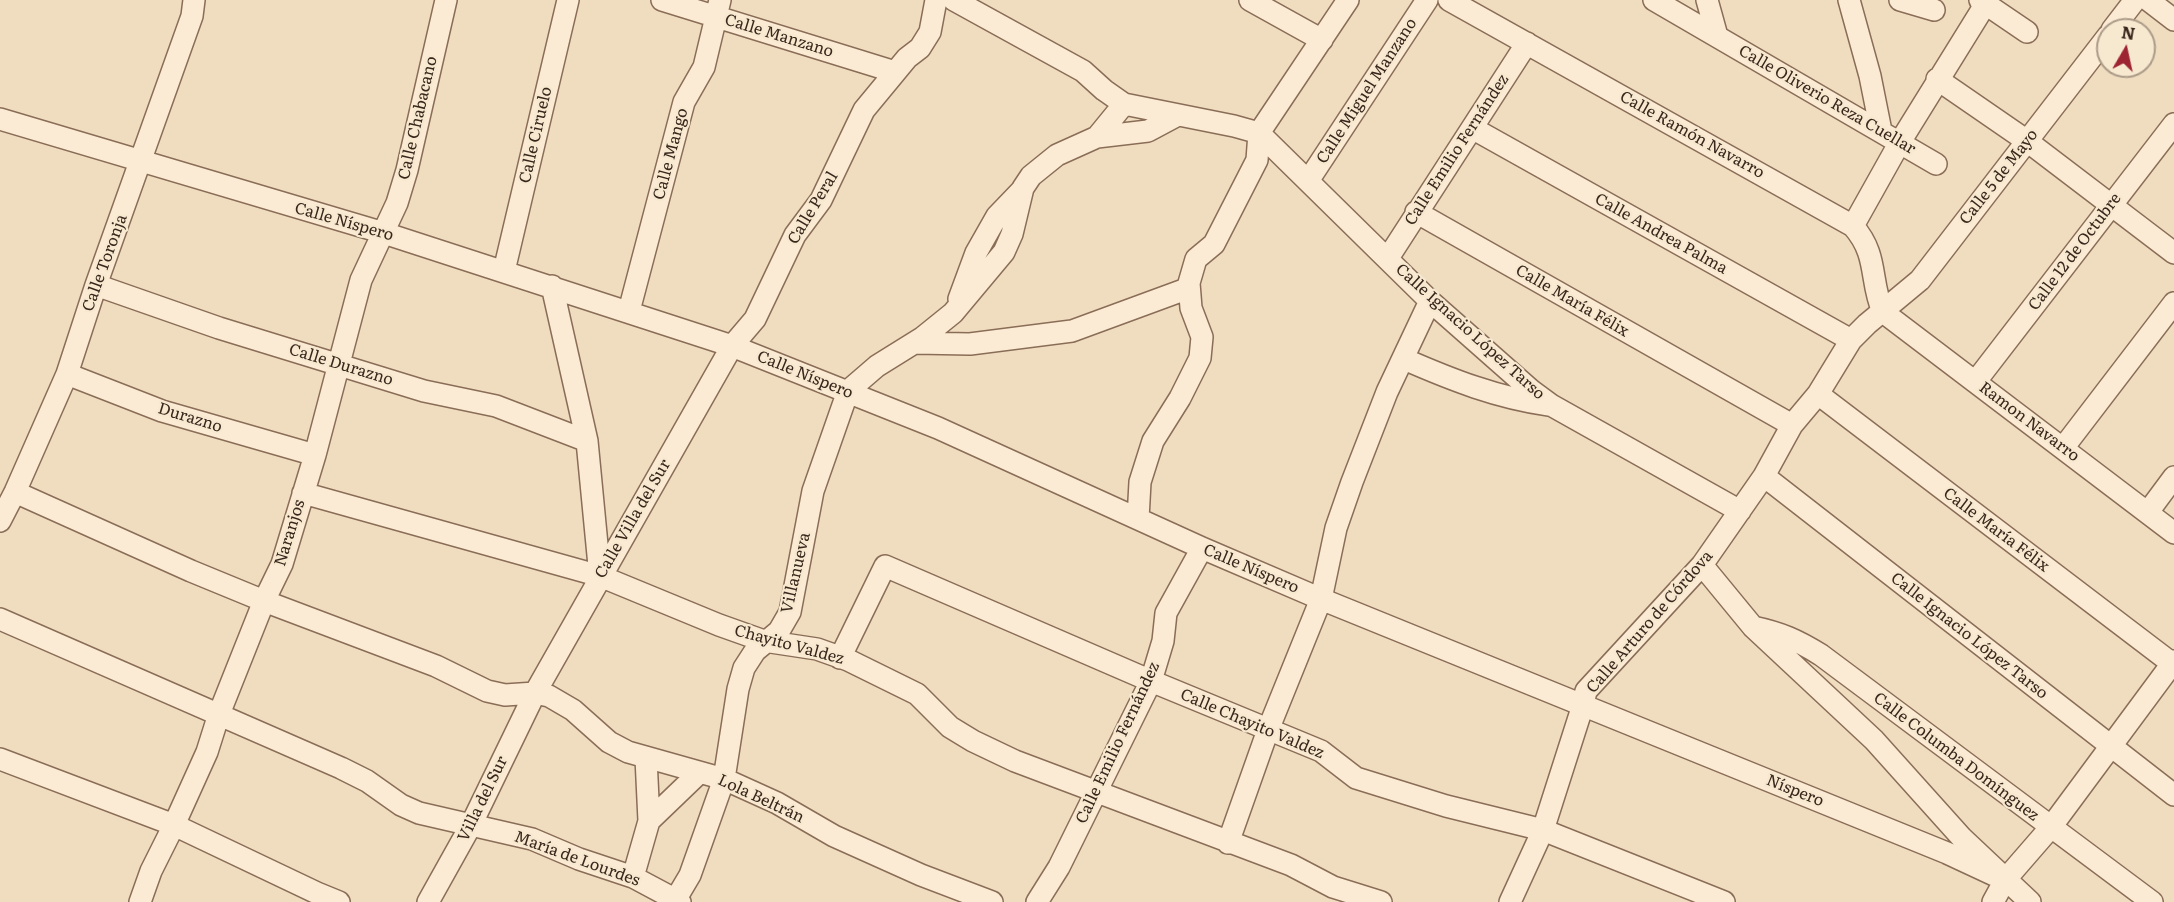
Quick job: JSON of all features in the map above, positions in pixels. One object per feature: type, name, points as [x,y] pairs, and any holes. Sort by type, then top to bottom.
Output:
[{"type":"street","name":"Calle Toronja","points":[[0,521],[67,374],[96,285],[142,162],[192,16],[195,0]]},
{"type":"street","name":"Calle Chabacano","points":[[384,233],[397,203],[407,170],[446,0]]},
{"type":"street","name":"Calle Ciruelo","points":[[504,271],[568,0]]},
{"type":"street","name":"Calle Manzano","points":[[662,0],[718,8],[895,72]]},
{"type":"street","name":"Calle Peral","points":[[732,346],[755,319],[795,235],[821,200],[864,110],[907,58],[921,48],[930,32],[936,0]]},
{"type":"street","points":[[954,0],[1083,71],[1124,104],[1259,133]]},
{"type":"street","points":[[1250,0],[1322,40]]},
{"type":"street","points":[[1138,519],[1140,482],[1153,441],[1180,398],[1200,358],[1202,337],[1191,308],[1189,288],[1196,259],[1214,244],[1257,160],[1259,133],[1348,0]]},
{"type":"street","name":"Calle Miguel Manzano","points":[[1308,181],[1427,0]]},
{"type":"street","name":"Calle Ramón Navarro","points":[[1449,0],[1853,226],[1864,239],[1870,253],[1877,297],[1883,312]]},
{"type":"street","name":"Calle Oliverio Reza Cuellar","points":[[1654,0],[1936,164]]},
{"type":"street","points":[[1707,0],[1717,36]]},
{"type":"street","points":[[1849,0],[1870,76],[1881,131]]},
{"type":"street","points":[[1900,0],[1934,10]]},
{"type":"street","points":[[2121,18],[2135,0]]},
{"type":"street","points":[[2148,0],[2174,20]]},
{"type":"street","points":[[1853,226],[1984,1],[2027,32]]},
{"type":"street","name":"Calle Mango","points":[[629,311],[684,102],[704,67],[718,8]]},
{"type":"street","name":"Calle Emilio Fernández","points":[[1388,258],[1527,43]]},
{"type":"street","name":"Calle 5 de Mayo","points":[[1883,312],[1920,280],[2096,52]]},
{"type":"street","points":[[1937,79],[2027,141],[2174,253]]},
{"type":"street","points":[[1097,137],[1124,104]]},
{"type":"street","points":[[848,392],[877,366],[915,343],[953,313],[1004,252],[1023,188],[1031,176],[1057,155],[1097,137],[1148,131],[1178,115]]},
{"type":"street","name":"Calle Níspero","points":[[0,119],[384,233],[732,346],[938,428],[1202,548],[1321,599],[1583,705]]},
{"type":"street","name":"Calle 12 de Octubre","points":[[1976,381],[2174,124]]},
{"type":"street","name":"Calle Andrea Palma","points":[[1472,128],[1851,340]]},
{"type":"street","name":"Calle Ignacio López Tarso","points":[[1259,133],[1430,301],[1532,391],[1551,405],[1740,511]]},
{"type":"street","name":"Calle María Félix","points":[[1416,212],[1792,425]]},
{"type":"street","name":"Naranjos","points":[[140,902],[159,853],[207,752],[219,714],[264,601],[282,564],[315,455],[361,280],[384,233]]},
{"type":"street","name":"Calle Durazno","points":[[96,285],[219,327],[424,391],[496,406],[587,441]]},
{"type":"street","points":[[552,286],[587,441],[600,576]]},
{"type":"street","points":[[915,343],[970,344],[1072,331],[1189,288]]},
{"type":"street","points":[[1228,843],[1268,730],[1321,599],[1336,528],[1387,392],[1430,301]]},
{"type":"street","points":[[2063,448],[2174,303]]},
{"type":"street","name":"Calle Arturo de Córdova","points":[[1510,902],[1543,830],[1586,691],[1702,565],[1764,476],[1792,425],[1818,394],[1851,340],[1866,324],[1883,312]]},
{"type":"street","name":"Ramon Navarro","points":[[1883,312],[2174,533]]},
{"type":"street","name":"Calle Villa del Sur","points":[[535,693],[732,346]]},
{"type":"street","points":[[1404,359],[1454,381],[1494,394],[1551,405]]},
{"type":"street","name":"Durazno","points":[[67,374],[162,411],[315,455]]},
{"type":"street","name":"Villanueva","points":[[676,901],[690,875],[724,779],[738,689],[744,668],[764,641],[779,631],[790,612],[813,491],[848,392]]},
{"type":"street","name":"Calle María Félix","points":[[1818,394],[2173,663]]},
{"type":"street","name":"Calle Ignacio López Tarso","points":[[1764,476],[2174,795]]},
{"type":"street","points":[[2148,512],[2174,477]]},
{"type":"street","points":[[15,492],[105,534],[264,601],[436,666],[487,691],[505,695],[535,693]]},
{"type":"street","name":"Chayito Valdez","points":[[303,493],[600,576],[764,641],[817,649],[917,694],[950,727],[974,741],[1015,761],[1096,792]]},
{"type":"street","name":"Calle Emilio Fernández","points":[[1037,902],[1059,867],[1151,681],[1163,641],[1166,613],[1202,548]]},
{"type":"street","name":"Calle Columba Domínguez","points":[[1702,565],[1753,627],[1874,740],[1962,838],[2030,902]]},
{"type":"street","name":"Calle Chayito Valdez","points":[[840,658],[885,566],[1151,681],[1321,751],[1356,778],[1446,806],[1543,830],[1724,902]]},
{"type":"street","name":"María de Lourdes","points":[[0,619],[367,781],[401,805],[419,813],[532,839],[579,860],[633,877],[676,901]]},
{"type":"street","name":"Calle Columba Domínguez","points":[[1753,627],[1788,636],[1821,655],[2152,902]]},
{"type":"street","points":[[1993,902],[2005,880],[2050,827],[2173,663]]},
{"type":"street","name":"Lola Beltrán","points":[[535,693],[549,696],[573,710],[609,742],[628,752],[724,779],[777,803],[834,836],[921,875],[992,902]]},
{"type":"street","name":"Villa del Sur","points":[[428,902],[471,825],[535,693]]},
{"type":"street","name":"Níspero","points":[[1583,705],[1947,853],[2005,880]]},
{"type":"street","points":[[633,877],[649,821],[646,758]]},
{"type":"street","points":[[0,759],[174,825],[339,902]]},
{"type":"street","points":[[649,821],[699,773]]},
{"type":"street","points":[[1096,792],[1291,865],[1331,894],[1381,902]]}]
